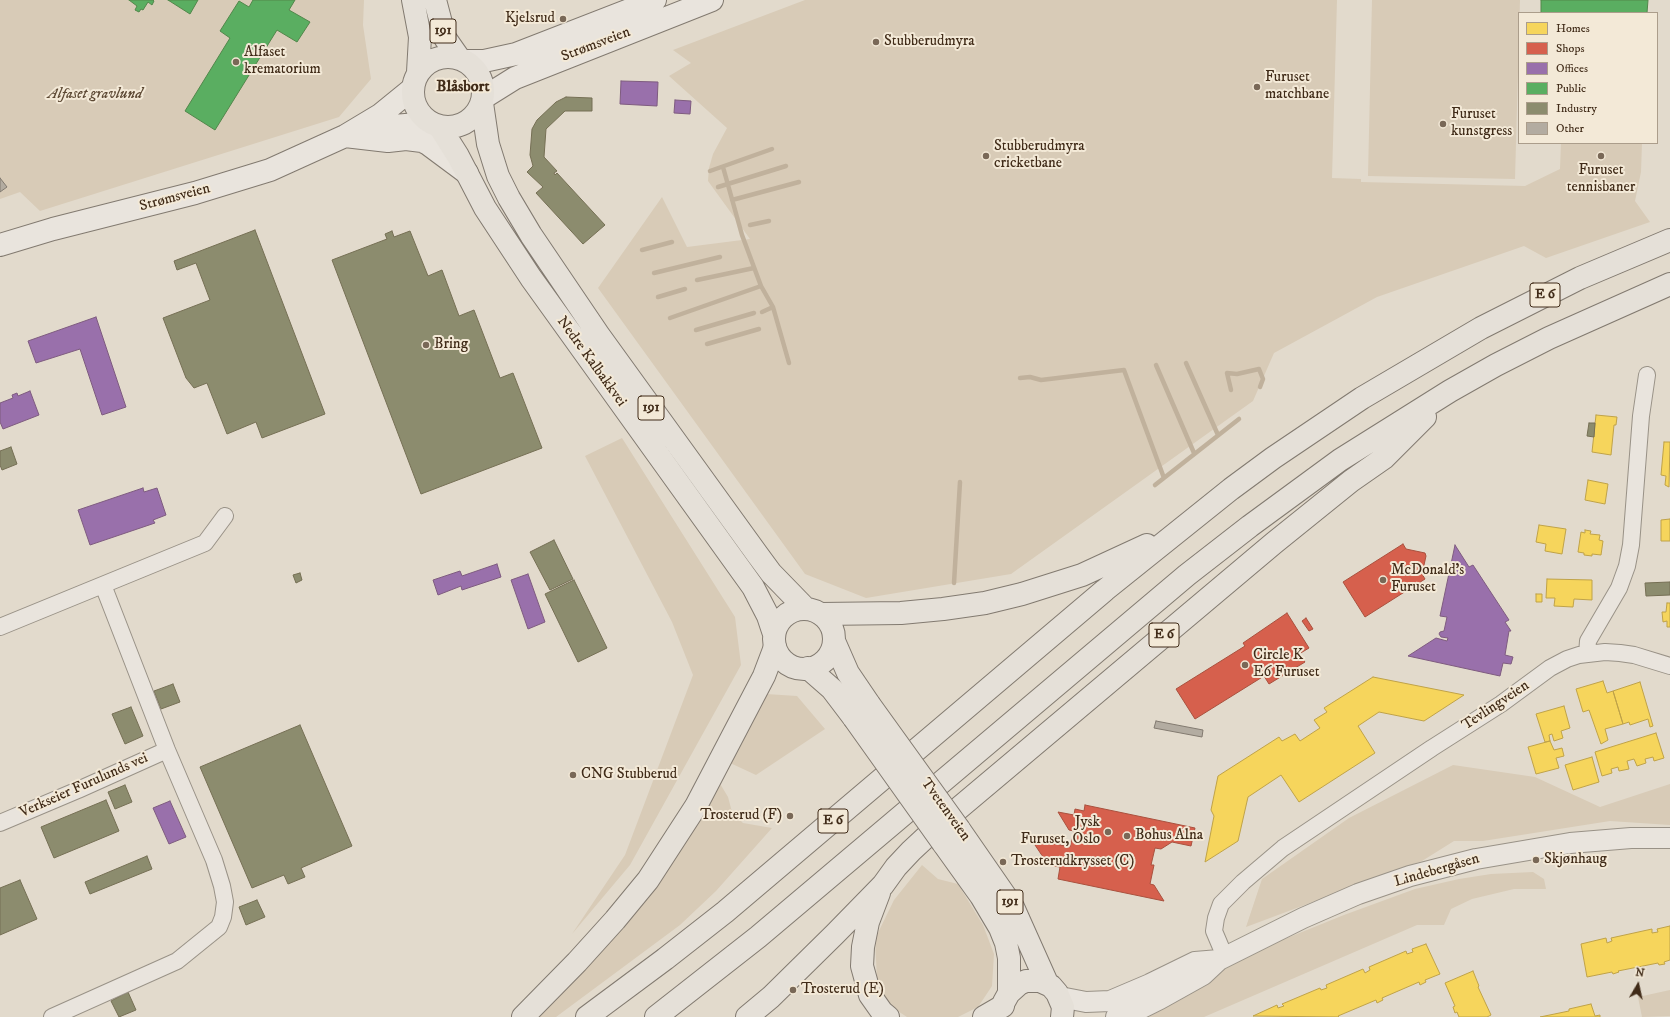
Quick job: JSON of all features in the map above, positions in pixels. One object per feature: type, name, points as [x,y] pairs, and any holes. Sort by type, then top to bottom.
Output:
[{"type":"highway","name":"191","points":[[412,0],[420,37],[415,80]]},
{"type":"highway","name":"191","points":[[435,0],[445,38],[463,60]]},
{"type":"highway","points":[[450,56],[463,60],[478,73],[482,81],[483,100],[477,113],[460,126],[449,128],[435,125],[419,112],[415,105],[415,80],[428,63],[441,57],[450,56]]},
{"type":"highway","name":"Nedre Kalbakkvei","points":[[483,100],[488,144],[494,165],[509,198],[531,235],[585,316],[771,573],[814,612]]},
{"type":"highway","name":"Nedre Kalbakkvei","points":[[435,125],[449,141],[485,208],[531,278],[753,587],[768,616],[775,641]]},
{"type":"highway","name":"E 6","points":[[587,1017],[725,912],[1025,656],[1180,529],[1237,485],[1321,424],[1419,364],[1531,302],[1670,240]]},
{"type":"highway","name":"E 6","points":[[656,1017],[758,938],[1120,631],[1237,536],[1340,460],[1450,392],[1549,338],[1670,284]]},
{"type":"highway","name":"E 6","points":[[747,1017],[781,986],[883,885],[896,867],[911,851],[957,810],[1268,548],[1351,481],[1384,458],[1450,392]]},
{"type":"highway","points":[[522,1017],[541,1000],[577,962],[615,920],[648,880],[696,806],[764,676],[775,641],[777,626],[785,616],[797,610],[856,614],[908,612],[985,603],[1022,594],[1068,580],[1180,529]]},
{"type":"highway","name":"191","points":[[814,612],[826,619],[832,629],[834,641]]},
{"type":"highway","name":"191","points":[[775,641],[782,659],[788,664],[794,667],[808,668]]},
{"type":"highway","points":[[808,668],[816,666],[828,656],[834,641]]},
{"type":"highway","name":"Tvetenveien","points":[[834,641],[862,711],[951,836],[1013,907],[1056,999]]},
{"type":"highway","name":"Tvetenveien","points":[[808,668],[832,690],[862,711]]},
{"type":"highway","name":"Tvetenveien","points":[[951,836],[981,896],[1000,928],[1006,943],[1008,958],[1005,1005]]},
{"type":"highway","name":"E 6","points":[[883,885],[868,922],[862,947],[862,966],[866,986],[870,995],[879,1008],[888,1017]]},
{"type":"highway","points":[[984,1017],[1005,1005],[1019,984],[1026,981],[1033,980],[1056,999]]},
{"type":"main road","name":"Strømsveien","points":[[463,60],[484,60],[516,54],[655,0]]},
{"type":"main road","name":"Strømsveien","points":[[483,100],[515,78],[712,0]]},
{"type":"main road","name":"Strømsveien","points":[[0,245],[53,229],[195,193],[240,180],[285,164],[345,136],[380,115],[415,80]]},
{"type":"main road","name":"Strømsveien","points":[[345,136],[392,126],[435,125]]},
{"type":"main road","points":[[345,136],[388,141],[406,139],[422,142],[428,144],[467,173]]},
{"type":"street","points":[[1587,654],[1588,641],[1619,588],[1627,566],[1631,545],[1642,408],[1647,375]]},
{"type":"street","points":[[0,628],[205,543],[225,516]]},
{"type":"street","name":"Verkseier Furulunds vei","points":[[52,1017],[177,961],[219,927],[223,917],[225,902],[214,860],[167,750],[103,586]]},
{"type":"street","name":"Tevlingveien","points":[[1222,958],[1214,931],[1218,910],[1221,904],[1243,882],[1283,848],[1432,748],[1501,704],[1550,668],[1567,659],[1587,654],[1620,652],[1670,666]]},
{"type":"street","name":"Verkseier Furulunds vei","points":[[0,823],[167,750]]},
{"type":"street","name":"Lindebergåsen","points":[[1116,1017],[1134,1012],[1160,999],[1203,975],[1222,958],[1333,905],[1410,876],[1470,860],[1570,843],[1660,838]]},
{"type":"street","name":"Lindebergåsen","points":[[1056,999],[1086,1002],[1110,1001],[1195,962],[1222,958]]},
{"type":"green space","name":"Alfaset gravlund","points":[[0,0],[364,0],[363,25],[371,79],[339,117],[40,211],[20,192],[0,199]]},
{"type":"green space","points":[[805,0],[1337,0],[1332,178],[1361,179],[1361,182],[1525,186],[1560,169],[1561,144],[1642,144],[1641,172],[1635,201],[1650,222],[1546,258],[1524,246],[1377,297],[1274,353],[1253,401],[1011,574],[866,598],[805,574],[598,288],[662,197],[687,247],[750,239],[708,181],[709,168],[713,154],[727,128],[669,76],[691,63],[673,50]]},
{"type":"green space","name":"Furuset kunstgress","points":[[1372,0],[1520,0],[1520,12],[1518,12],[1515,179],[1368,176]]},
{"type":"green space","points":[[622,438],[735,617],[741,665],[630,865],[572,934],[625,855],[693,675],[672,622],[585,456]]},
{"type":"green space","points":[[766,694],[797,696],[825,729],[756,775],[728,762]]},
{"type":"green space","points":[[1453,765],[1535,777],[1600,807],[1670,784],[1670,825],[1610,821],[1483,841],[1454,841],[1422,861],[1246,927],[1262,879],[1349,818]]},
{"type":"green space","points":[[716,777],[728,797],[732,812],[743,823],[772,828],[716,891],[680,925],[556,1017],[528,1017]]},
{"type":"green space","points":[[922,865],[938,879],[958,884],[983,925],[994,954],[992,986],[978,1007],[958,1017],[907,1017],[887,1004],[877,979],[875,939],[894,900]]},
{"type":"green space","points":[[1533,872],[1544,879],[1546,889],[1514,889],[1472,899],[1451,909],[1444,925],[1417,925],[1204,1017],[1149,1017],[1240,957],[1344,915],[1415,889],[1459,879],[1491,874]]},
{"type":"green space","points":[[1670,990],[1670,1016],[1642,1017],[1638,997]]},
{"type":"building: Homes","points":[[1596,415],[1617,417],[1616,425],[1614,425],[1611,455],[1592,452]]},
{"type":"building: Homes","points":[[1664,442],[1670,442],[1669,487],[1665,485],[1666,476],[1661,475]]},
{"type":"building: Homes","points":[[1588,480],[1608,484],[1605,504],[1585,500]]},
{"type":"building: Homes","points":[[1670,519],[1670,541],[1661,541],[1661,520]]},
{"type":"building: Homes","points":[[1539,525],[1566,529],[1562,554],[1545,551],[1546,544],[1536,542]]},
{"type":"building: Homes","points":[[1585,530],[1591,531],[1590,534],[1600,535],[1599,540],[1603,541],[1601,555],[1584,555],[1584,553],[1578,552],[1581,532],[1585,533]]},
{"type":"building: Homes","points":[[1547,579],[1592,580],[1592,600],[1574,599],[1573,607],[1554,606],[1555,598],[1546,598]]},
{"type":"building: Homes","points":[[1536,594],[1542,594],[1542,602],[1536,602]]},
{"type":"building: Homes","points":[[1667,603],[1670,603],[1670,627],[1667,627],[1667,621],[1663,622],[1662,612],[1666,612]]},
{"type":"building: Homes","points":[[1373,677],[1464,695],[1424,721],[1379,712],[1358,726],[1375,753],[1299,802],[1281,775],[1248,797],[1238,841],[1205,862],[1214,816],[1211,810],[1218,776],[1279,737],[1282,741],[1295,734],[1300,741],[1320,728],[1314,720],[1327,712],[1324,708]]},
{"type":"building: Homes","points":[[1603,681],[1607,693],[1613,691],[1623,724],[1605,729],[1608,740],[1601,744],[1589,710],[1583,712],[1576,689]]},
{"type":"building: Homes","points":[[1640,682],[1653,726],[1650,727],[1648,719],[1630,725],[1629,722],[1623,724],[1613,691]]},
{"type":"building: Homes","points":[[1564,706],[1570,728],[1561,731],[1563,738],[1554,741],[1552,734],[1549,735],[1550,741],[1545,742],[1536,714]]},
{"type":"building: Homes","points":[[1656,733],[1664,758],[1654,761],[1653,757],[1645,759],[1646,763],[1637,766],[1634,759],[1627,761],[1629,769],[1619,771],[1618,767],[1611,769],[1612,773],[1602,776],[1595,752]]},
{"type":"building: Homes","points":[[1550,741],[1554,750],[1562,748],[1564,756],[1556,758],[1559,768],[1536,774],[1528,747]]},
{"type":"building: Homes","points":[[1592,757],[1599,782],[1573,790],[1565,765]]},
{"type":"building: Homes","points":[[1670,926],[1670,960],[1664,962],[1665,964],[1659,965],[1658,963],[1618,971],[1619,972],[1613,974],[1612,972],[1587,977],[1581,944],[1606,938],[1607,943],[1612,941],[1611,938],[1652,929],[1652,933],[1658,932],[1657,929]]},
{"type":"building: Homes","points":[[1426,944],[1440,974],[1425,980],[1426,982],[1420,985],[1419,982],[1382,998],[1383,1000],[1377,1003],[1376,1000],[1338,1016],[1339,1017],[1253,1016],[1277,1005],[1278,1008],[1284,1006],[1282,1004],[1320,988],[1321,990],[1327,988],[1326,985],[1363,969],[1365,973],[1370,970],[1369,967],[1406,951],[1407,954],[1413,952],[1412,949]]},
{"type":"building: Homes","points":[[1473,971],[1479,986],[1478,987],[1491,1015],[1487,1017],[1459,1017],[1457,1012],[1455,1013],[1453,1007],[1455,1006],[1445,983]]},
{"type":"building: Homes","points":[[1591,1004],[1595,1016],[1600,1015],[1600,1017],[1540,1017],[1569,1011],[1569,1009]]},
{"type":"building: Shops","points":[[1403,544],[1406,549],[1425,553],[1426,556],[1422,574],[1425,579],[1365,617],[1343,582]]},
{"type":"building: Shops","points":[[1287,613],[1309,648],[1299,654],[1305,662],[1269,684],[1264,676],[1195,719],[1176,689],[1245,646],[1243,643]]},
{"type":"building: Shops","points":[[1306,618],[1313,629],[1309,631],[1302,621]]},
{"type":"building: Shops","points":[[1085,805],[1195,828],[1191,846],[1172,842],[1161,849],[1155,848],[1151,865],[1154,865],[1150,884],[1154,885],[1164,901],[1058,879],[1060,867],[1048,865],[1049,858],[1043,857],[1031,839],[1070,847],[1074,831],[1069,830],[1058,812],[1074,815],[1075,809],[1084,811]]},
{"type":"building: Offices","points":[[621,81],[658,82],[657,106],[620,104]]},
{"type":"building: Offices","points":[[675,100],[691,101],[690,114],[674,113]]},
{"type":"building: Offices","points":[[96,317],[126,407],[102,415],[80,349],[36,363],[28,341]]},
{"type":"building: Offices","points":[[30,391],[39,415],[3,429],[0,422],[0,403],[13,398],[12,395],[17,393],[18,396]]},
{"type":"building: Offices","points":[[143,488],[144,492],[157,488],[166,515],[153,520],[155,523],[90,545],[78,510]]},
{"type":"building: Offices","points":[[1455,545],[1469,567],[1473,565],[1509,620],[1505,622],[1511,631],[1509,631],[1505,655],[1513,657],[1511,664],[1503,663],[1500,676],[1408,656],[1436,638],[1447,641],[1448,638],[1441,637],[1439,634],[1440,632],[1444,631],[1447,617],[1440,616]]},
{"type":"building: Offices","points":[[497,564],[501,577],[462,590],[461,586],[438,595],[433,580],[460,571],[462,576]]},
{"type":"building: Offices","points":[[528,574],[545,622],[528,629],[511,580]]},
{"type":"building: Offices","points":[[170,801],[186,837],[169,844],[153,808]]},
{"type":"building: Public","points":[[129,0],[154,1],[152,5],[148,2],[143,10],[141,9],[139,12],[135,10],[137,6]]},
{"type":"building: Public","points":[[168,0],[198,0],[190,14]]},
{"type":"building: Public","name":"Alfaset krematorium","points":[[253,0],[295,0],[289,10],[310,22],[297,42],[277,30],[215,130],[185,111],[230,38],[220,31],[239,1],[249,7]]},
{"type":"building: Public","points":[[1541,0],[1648,0],[1647,12],[1541,12]]},
{"type":"building: Industry","points":[[566,97],[592,98],[592,111],[565,111],[546,129],[544,157],[557,171],[554,173],[555,175],[557,173],[605,225],[583,244],[536,193],[543,187],[527,172],[533,166],[530,155],[532,129],[537,120],[556,102]]},
{"type":"building: Industry","points":[[255,230],[325,414],[262,438],[256,422],[227,434],[207,383],[194,388],[186,378],[163,318],[210,300],[196,263],[177,270],[174,261]]},
{"type":"building: Industry","name":"Bring","points":[[392,231],[394,237],[410,231],[428,276],[442,270],[459,316],[474,310],[500,378],[513,373],[542,448],[421,494],[332,260],[387,239],[385,234]]},
{"type":"building: Industry","points":[[1589,423],[1595,423],[1594,437],[1587,436]]},
{"type":"building: Industry","points":[[11,447],[17,464],[2,470],[0,465],[0,451]]},
{"type":"building: Industry","points":[[554,540],[573,579],[550,590],[530,552]]},
{"type":"building: Industry","points":[[300,573],[302,580],[296,583],[293,575]]},
{"type":"building: Industry","points":[[574,580],[607,648],[578,662],[545,594]]},
{"type":"building: Industry","points":[[1670,582],[1670,595],[1646,596],[1645,583]]},
{"type":"building: Industry","points":[[173,684],[180,702],[161,709],[154,691]]},
{"type":"building: Industry","points":[[131,707],[143,736],[125,744],[112,714]]},
{"type":"building: Industry","points":[[300,725],[352,846],[301,868],[305,877],[288,884],[284,875],[252,888],[200,767]]},
{"type":"building: Industry","points":[[125,785],[132,802],[115,809],[108,792]]},
{"type":"building: Industry","points":[[106,800],[119,831],[54,858],[41,827]]},
{"type":"building: Industry","points":[[147,856],[152,869],[90,894],[85,882]]},
{"type":"building: Industry","points":[[20,880],[37,919],[0,935],[0,888]]},
{"type":"building: Industry","points":[[257,900],[265,917],[246,925],[239,907]]},
{"type":"building: Industry","points":[[128,992],[136,1010],[119,1017],[111,1001]]},
{"type":"building: Other","points":[[0,178],[7,187],[0,192]]},
{"type":"building: Other","points":[[1156,721],[1203,730],[1202,737],[1154,728]]},
{"type":"waterway","points":[[710,171],[772,149]]},
{"type":"waterway","points":[[718,187],[786,166]]},
{"type":"waterway","points":[[723,167],[742,235],[761,286],[773,307],[789,363]]},
{"type":"waterway","points":[[732,200],[799,182]]},
{"type":"waterway","points":[[750,225],[769,221]]},
{"type":"waterway","points":[[642,250],[672,242]]},
{"type":"waterway","points":[[654,273],[720,257]]},
{"type":"waterway","points":[[697,280],[754,268]]},
{"type":"waterway","points":[[670,318],[761,286]]},
{"type":"waterway","points":[[658,297],[685,289]]},
{"type":"waterway","points":[[762,312],[773,307]]},
{"type":"waterway","points":[[696,330],[754,313]]},
{"type":"waterway","points":[[707,344],[759,329]]},
{"type":"waterway","points":[[1186,363],[1218,435]]},
{"type":"waterway","points":[[1156,365],[1194,453]]},
{"type":"waterway","points":[[1231,390],[1227,373],[1237,374],[1259,369],[1263,379],[1260,387]]},
{"type":"waterway","points":[[1020,378],[1030,377],[1041,380],[1124,370],[1164,478]]},
{"type":"waterway","points":[[1155,485],[1239,419]]},
{"type":"waterway","points":[[954,583],[960,482]]},
{"type":"place","name":"Kjelsrud","points":[[563,19]]},
{"type":"place","name":"Stubberudmyra","points":[[876,42]]},
{"type":"place","name":"Alfaset krematorium","points":[[236,62]]},
{"type":"place","name":"Furuset matchbane","points":[[1257,87]]},
{"type":"place","name":"Furuset kunstgress","points":[[1443,124]]},
{"type":"place","name":"Stubberudmyra cricketbane","points":[[986,156]]},
{"type":"place","name":"Furuset tennisbaner","points":[[1601,156]]},
{"type":"place","name":"Bring","points":[[426,345]]},
{"type":"place","name":"McDonald's Furuset","points":[[1383,580]]},
{"type":"place","name":"Circle K E6 Furuset","points":[[1245,665]]},
{"type":"place","name":"CNG Stubberud","points":[[573,775]]},
{"type":"place","name":"Trosterud (F)","points":[[790,816]]},
{"type":"place","name":"Jysk Furuset, Oslo","points":[[1108,832]]},
{"type":"place","name":"Bohus Alna","points":[[1127,836]]},
{"type":"place","name":"Skjønhaug","points":[[1536,860]]},
{"type":"place","name":"Trosterudkrysset (C)","points":[[1003,862]]},
{"type":"place","name":"Trosterud (E)","points":[[793,990]]},
{"type":"district","name":"Blåsbort","points":[[463,88]]}]
